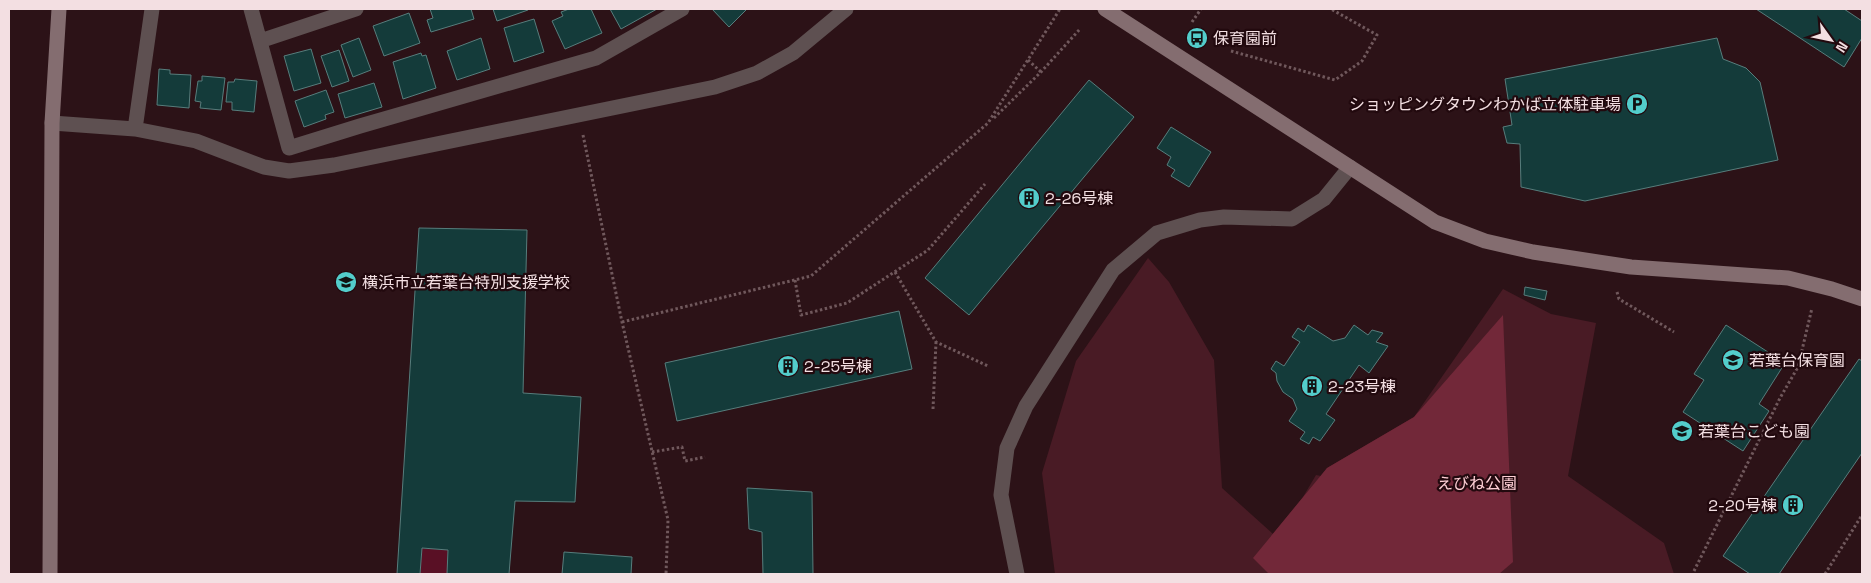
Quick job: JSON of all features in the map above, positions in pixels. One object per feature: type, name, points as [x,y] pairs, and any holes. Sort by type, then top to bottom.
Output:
[{"type":"street","points":[[50,574],[52,122],[59,9]]},
{"type":"street","points":[[135,129],[152,9]]},
{"type":"street","points":[[251,9],[289,148],[289,171]]},
{"type":"street","points":[[260,41],[356,9]]},
{"type":"street","points":[[289,148],[596,58],[682,9]]},
{"type":"street","points":[[52,122],[135,129],[196,141],[264,167],[289,171],[334,165],[715,87],[757,73],[793,54],[846,9]]},
{"type":"street","points":[[1105,9],[1435,222],[1485,241],[1533,252],[1631,267],[1788,278],[1862,299]]},
{"type":"street","points":[[1017,574],[1002,495],[1008,448],[1026,406],[1113,270],[1157,233],[1200,220],[1224,217],[1292,219],[1324,199],[1350,167]]},
{"type":"path","points":[[988,123],[1060,9]]},
{"type":"path","points":[[1192,22],[1201,9]]},
{"type":"path","points":[[1231,51],[1335,80],[1362,61],[1377,34],[1332,9]]},
{"type":"path","points":[[622,322],[810,276],[988,123],[1041,72],[1080,29]]},
{"type":"path","points":[[1028,60],[1041,72]]},
{"type":"path","points":[[580,115],[582,134],[622,322],[668,520],[666,574]]},
{"type":"path","points":[[795,280],[801,316],[847,303],[928,250],[985,184]]},
{"type":"path","points":[[895,272],[936,342],[933,410]]},
{"type":"path","points":[[1617,292],[1619,299],[1674,332]]},
{"type":"path","points":[[1694,571],[1780,398],[1798,367],[1812,308]]},
{"type":"path","points":[[936,342],[988,366]]},
{"type":"path","points":[[652,452],[682,447],[685,461],[706,457]]},
{"type":"path","points":[[1825,574],[1862,514]]},
{"type":"green space","name":"えびね公園","points":[[1148,258],[1169,282],[1214,360],[1222,488],[1273,534],[1303,497],[1316,475],[1321,476],[1327,468],[1414,417],[1503,289],[1551,314],[1596,323],[1568,476],[1664,543],[1674,574],[1055,574],[1042,473],[1076,361]]},
{"type":"green space","points":[[1503,315],[1513,562],[1499,574],[1269,574],[1253,558],[1327,468],[1414,417]]},
{"type":"shaded area","points":[[422,548],[448,550],[447,574],[420,574]]},
{"type":"building","points":[[430,9],[471,9],[474,19],[431,32],[427,20],[433,18]]},
{"type":"building","points":[[493,9],[528,9],[528,10],[497,21]]},
{"type":"building","points":[[569,9],[591,9],[602,33],[565,49],[552,21],[563,16],[561,12]]},
{"type":"building","points":[[610,9],[657,9],[621,29]]},
{"type":"building","points":[[712,9],[747,9],[729,27]]},
{"type":"building","points":[[1756,9],[1844,9],[1862,21],[1862,38],[1844,67]]},
{"type":"building","points":[[409,13],[420,43],[384,56],[373,26]]},
{"type":"building","points":[[534,19],[544,52],[514,62],[504,28]]},
{"type":"building","points":[[359,38],[371,70],[353,77],[341,45]]},
{"type":"building","points":[[481,38],[490,69],[457,80],[447,51]]},
{"type":"building","name":"ショッピングタウンわかば立体駐車場","points":[[1717,38],[1723,59],[1746,68],[1760,82],[1778,160],[1585,201],[1521,187],[1520,144],[1507,143],[1503,127],[1512,125],[1505,79]]},
{"type":"building","points":[[311,49],[321,83],[294,91],[284,56]]},
{"type":"building","points":[[339,50],[349,81],[332,87],[321,56]]},
{"type":"building","points":[[421,53],[422,56],[426,55],[436,88],[403,99],[393,62]]},
{"type":"building","points":[[159,69],[170,70],[170,74],[191,75],[189,108],[157,105]]},
{"type":"building","points":[[202,76],[225,78],[221,110],[200,108],[201,102],[195,101],[198,81],[202,81]]},
{"type":"building","points":[[235,79],[257,81],[254,112],[232,110],[232,102],[226,102],[228,82],[234,82]]},
{"type":"building","name":"2-26号棟","points":[[1089,80],[1134,117],[969,315],[925,278]]},
{"type":"building","points":[[374,83],[382,107],[345,118],[338,94]]},
{"type":"building","points":[[326,90],[334,112],[325,115],[326,119],[304,127],[295,101]]},
{"type":"building","points":[[1171,127],[1211,152],[1189,187],[1171,176],[1175,170],[1167,165],[1171,157],[1157,148]]},
{"type":"building","points":[[419,228],[527,230],[523,393],[581,397],[575,502],[515,501],[509,574],[447,574],[448,550],[422,548],[420,574],[397,574]]},
{"type":"building","points":[[1525,287],[1547,291],[1545,300],[1524,295]]},
{"type":"building","name":"2-25号棟","points":[[899,311],[912,369],[677,421],[665,363]]},
{"type":"building","name":"2-23号棟","points":[[1308,325],[1333,341],[1345,338],[1354,325],[1368,335],[1372,330],[1383,333],[1376,342],[1388,346],[1369,373],[1359,365],[1326,414],[1335,420],[1320,441],[1313,437],[1309,444],[1300,439],[1305,432],[1289,421],[1297,409],[1293,399],[1283,392],[1277,381],[1276,373],[1271,369],[1276,361],[1284,366],[1300,342],[1292,337],[1298,328],[1304,332]]},
{"type":"building","points":[[1726,325],[1785,363],[1759,404],[1769,411],[1743,451],[1683,412],[1704,380],[1694,374]]},
{"type":"building","name":"2-20号棟","points":[[1859,359],[1862,361],[1862,453],[1779,574],[1750,574],[1723,556]]},
{"type":"building","points":[[747,488],[812,492],[813,574],[763,574],[762,532],[749,529]]},
{"type":"building","points":[[564,552],[632,557],[631,574],[562,574]]},
{"type":"place","name":"保育園前","points":[[1197,38]]},
{"type":"place","name":"ショッピングタウンわかば立体駐車場","points":[[1637,104]]},
{"type":"place","name":"2-26号棟","points":[[1029,198]]},
{"type":"place","name":"横浜市立若葉台特別支援学校","points":[[346,282]]},
{"type":"place","name":"若葉台保育園","points":[[1733,360]]},
{"type":"place","name":"2-25号棟","points":[[788,366]]},
{"type":"place","name":"2-23号棟","points":[[1312,386]]},
{"type":"place","name":"若葉台こども園","points":[[1682,431]]},
{"type":"place","name":"2-20号棟","points":[[1793,505]]}]
